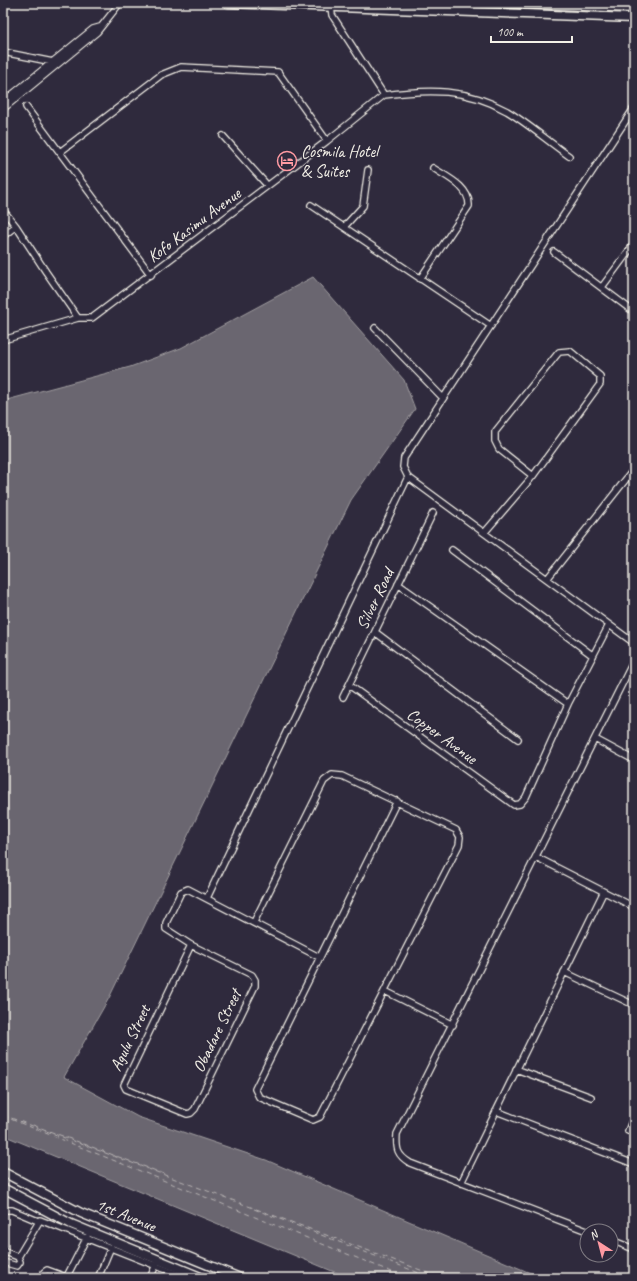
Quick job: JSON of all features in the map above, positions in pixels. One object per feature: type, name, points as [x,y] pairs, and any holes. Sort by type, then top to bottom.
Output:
[{"type":"main road","points":[[228,3],[634,18]]},
{"type":"main road","points":[[509,3],[634,8]]},
{"type":"main road","name":"1st Avenue","points":[[3,1172],[82,1213],[240,1278]]},
{"type":"main road","name":"1st Avenue","points":[[3,1188],[72,1224],[203,1278]]},
{"type":"street","points":[[3,109],[94,29],[100,27],[120,3]]},
{"type":"street","points":[[331,6],[332,15],[384,95],[427,90],[441,90],[466,95],[507,111],[569,156]]},
{"type":"street","points":[[3,52],[55,63]]},
{"type":"street","points":[[3,102],[55,63]]},
{"type":"street","points":[[60,152],[161,75],[181,67],[278,72],[327,141]]},
{"type":"street","name":"Kofo Kasimu Avenue","points":[[3,340],[78,318],[92,318],[327,141],[384,95]]},
{"type":"street","points":[[26,107],[151,275]]},
{"type":"street","points":[[634,108],[404,458],[403,467],[408,477],[485,532],[634,643]]},
{"type":"street","points":[[224,136],[267,185]]},
{"type":"street","points":[[420,279],[469,206],[470,198],[465,190],[433,168]]},
{"type":"street","points":[[344,227],[363,206],[368,170]]},
{"type":"street","points":[[311,204],[491,326]]},
{"type":"street","points":[[3,210],[16,226],[78,318]]},
{"type":"street","points":[[3,236],[16,226]]},
{"type":"street","points":[[602,287],[634,244]]},
{"type":"street","points":[[554,252],[634,312]]},
{"type":"street","points":[[375,328],[443,398]]},
{"type":"street","points":[[485,532],[533,476],[600,384],[600,376],[570,351],[559,352],[495,432],[495,441],[499,449],[533,476]]},
{"type":"street","points":[[548,579],[634,469]]},
{"type":"street","points":[[319,957],[207,898],[408,477]]},
{"type":"street","name":"Silver Road","points":[[343,697],[433,513]]},
{"type":"street","points":[[452,550],[592,655]]},
{"type":"street","points":[[398,584],[568,704],[592,655],[609,625]]},
{"type":"street","points":[[375,632],[518,739]]},
{"type":"street","points":[[579,1228],[410,1163],[400,1157],[396,1148],[397,1134],[453,1025],[634,660]]},
{"type":"street","name":"Copper Avenue","points":[[349,685],[514,805],[520,804],[526,797],[568,704]]},
{"type":"street","points":[[595,739],[634,760]]},
{"type":"street","points":[[254,922],[324,781],[332,775],[342,776],[397,801],[456,830],[460,837],[459,845],[320,1117],[313,1120],[259,1097],[255,1088],[397,801]]},
{"type":"street","points":[[536,857],[634,907]]},
{"type":"street","name":"Obadare Street","points":[[182,1113],[191,1113],[195,1109],[255,986],[255,980],[252,975],[191,944],[166,929],[166,923],[181,892],[188,889],[207,898]]},
{"type":"street","points":[[461,1183],[603,892]]},
{"type":"street","name":"Agulu Street","points":[[182,1113],[126,1089],[124,1085],[191,944]]},
{"type":"street","points":[[564,972],[634,1005]]},
{"type":"street","points":[[385,991],[453,1025]]},
{"type":"street","points":[[516,1069],[590,1097]]},
{"type":"street","points":[[496,1111],[634,1164]]},
{"type":"street","points":[[628,1131],[634,1116]]},
{"type":"street","points":[[3,1210],[12,1210],[38,1221],[45,1220],[187,1278]]},
{"type":"street","points":[[3,1262],[17,1266],[20,1262],[18,1257],[38,1221]]},
{"type":"street","points":[[44,1278],[44,1272],[47,1270],[66,1278],[87,1237]]},
{"type":"street","points":[[619,1243],[634,1249]]},
{"type":"street","points":[[98,1278],[111,1247]]},
{"type":"street","points":[[3,1251],[18,1257]]},
{"type":"street","points":[[150,1278],[156,1265]]},
{"type":"shaded area","points":[[313,277],[404,380],[415,409],[351,500],[109,998],[64,1077],[138,1117],[266,1160],[542,1278],[349,1278],[3,1135],[3,401],[130,367],[181,348]]},
{"type":"ferry route","points":[[3,1115],[442,1278]]},
{"type":"ferry route","points":[[3,1116],[407,1278]]},
{"type":"ferry route","points":[[33,1125],[167,1175]]},
{"type":"ferry route","points":[[254,1209],[432,1278]]},
{"type":"place","name":"Cosmila Hotel & Suites","points":[[287,161]]}]
